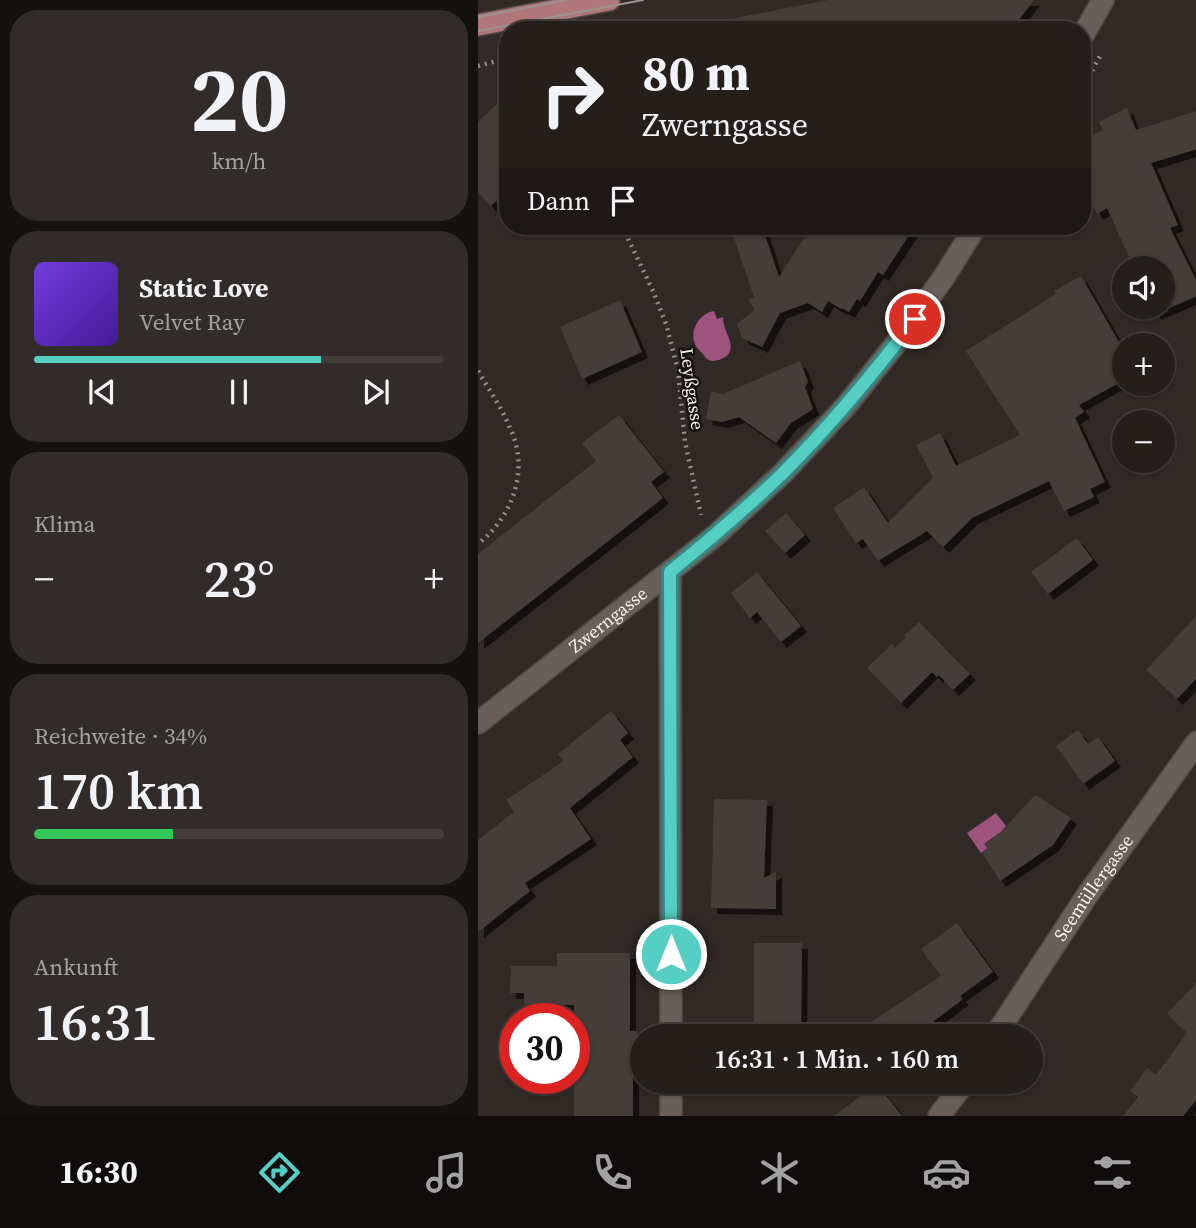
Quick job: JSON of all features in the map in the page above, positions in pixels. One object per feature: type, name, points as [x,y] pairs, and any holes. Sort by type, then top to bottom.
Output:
[{"type":"main road","points":[[478,25],[561,4],[609,0]]},
{"type":"street","points":[[1091,21],[1103,0]]},
{"type":"street","name":"Zwerngasse","points":[[478,723],[715,535],[782,473],[846,406],[915,319],[970,235]]},
{"type":"street","points":[[670,572],[671,1024]]},
{"type":"street","name":"Seemüllergasse","points":[[1003,1024],[1086,897],[1196,742]]},
{"type":"street","points":[[671,1094],[672,1116]]},
{"type":"street","points":[[939,1116],[956,1094]]},
{"type":"path","points":[[478,66],[499,60]]},
{"type":"path","name":"Leyßgasse","points":[[626,235],[654,291],[666,324],[678,370],[685,442],[703,523]]},
{"type":"path","points":[[478,371],[511,428],[519,466],[517,485],[504,515],[478,544]]},
{"type":"shaded area","points":[[714,311],[717,319],[723,317],[731,346],[728,355],[712,361],[697,348],[693,336],[698,322]]},
{"type":"shaded area","points":[[996,813],[1006,826],[985,843],[988,848],[981,853],[967,833]]},
{"type":"building","points":[[828,0],[1034,0],[1018,21],[735,21],[735,18]]},
{"type":"building","points":[[499,102],[499,198],[491,206],[478,192],[478,122]]},
{"type":"building","points":[[1127,108],[1136,130],[1197,111],[1197,149],[1151,163],[1178,225],[1170,228],[1197,282],[1197,296],[1175,305],[1175,256],[1129,256],[1107,208],[1097,214],[1091,202],[1091,136],[1103,130],[1099,122]]},
{"type":"building","points":[[733,235],[765,235],[779,277],[806,235],[909,235],[883,275],[878,272],[860,301],[857,299],[849,312],[828,301],[822,312],[808,303],[780,313],[762,347],[742,338],[737,324],[755,310],[748,299],[754,297]]},
{"type":"building","points":[[1081,276],[1114,333],[1112,387],[1079,405],[1084,412],[1075,418],[1105,482],[1090,489],[1094,497],[1064,511],[1049,481],[972,518],[943,547],[927,531],[878,561],[863,539],[856,543],[833,508],[864,487],[888,523],[933,478],[916,445],[940,433],[956,466],[1020,435],[966,351],[1056,294],[1054,291]]},
{"type":"building","points":[[620,300],[642,352],[582,379],[560,327]]},
{"type":"building","points":[[800,361],[808,382],[805,387],[813,409],[791,423],[776,443],[739,417],[722,422],[706,419],[711,391],[723,394]]},
{"type":"building","points":[[619,415],[664,472],[651,482],[663,498],[478,643],[478,554],[596,461],[582,443]]},
{"type":"building","points":[[786,513],[805,535],[785,553],[765,531]]},
{"type":"building","points":[[1077,538],[1093,560],[1048,594],[1031,572]]},
{"type":"building","points":[[757,572],[801,626],[781,642],[757,612],[750,618],[731,593]]},
{"type":"building","points":[[1197,615],[1197,678],[1177,699],[1146,670]]},
{"type":"building","points":[[919,622],[970,674],[953,690],[939,675],[937,677],[932,672],[901,703],[867,668],[892,644],[895,648]]},
{"type":"building","points":[[611,711],[628,733],[620,740],[633,757],[570,808],[591,839],[525,883],[530,891],[478,932],[478,840],[514,812],[506,800],[564,761],[558,754]]},
{"type":"building","points":[[1078,730],[1088,744],[1098,737],[1115,761],[1083,784],[1056,746]]},
{"type":"building","points":[[1035,795],[1071,818],[1053,845],[1000,881],[982,853],[988,849],[984,844],[1001,832]]},
{"type":"building","points":[[714,799],[767,800],[764,878],[776,872],[776,909],[711,908]]},
{"type":"building","points":[[957,923],[993,972],[960,996],[963,999],[930,1024],[868,1024],[941,976],[921,949]]},
{"type":"building","points":[[754,943],[802,943],[801,1024],[754,1024]]},
{"type":"building","points":[[557,953],[630,953],[630,1094],[633,1094],[633,1116],[574,1116],[574,1094],[590,1094],[590,1003],[524,1003],[524,993],[510,993],[511,966],[557,966]]},
{"type":"building","points":[[1197,982],[1197,1099],[1183,1116],[1123,1116],[1138,1097],[1130,1091],[1147,1068],[1156,1075],[1187,1033],[1167,1014]]},
{"type":"building","points":[[864,1094],[885,1094],[902,1116],[834,1116]]},
{"type":"tram line","points":[[478,17],[567,0]]},
{"type":"tram line","points":[[531,21],[643,0]]},
{"type":"tram line","points":[[478,31],[499,27]]},
{"type":"route","points":[[671,954],[670,572],[782,473],[846,406],[915,319]]}]
